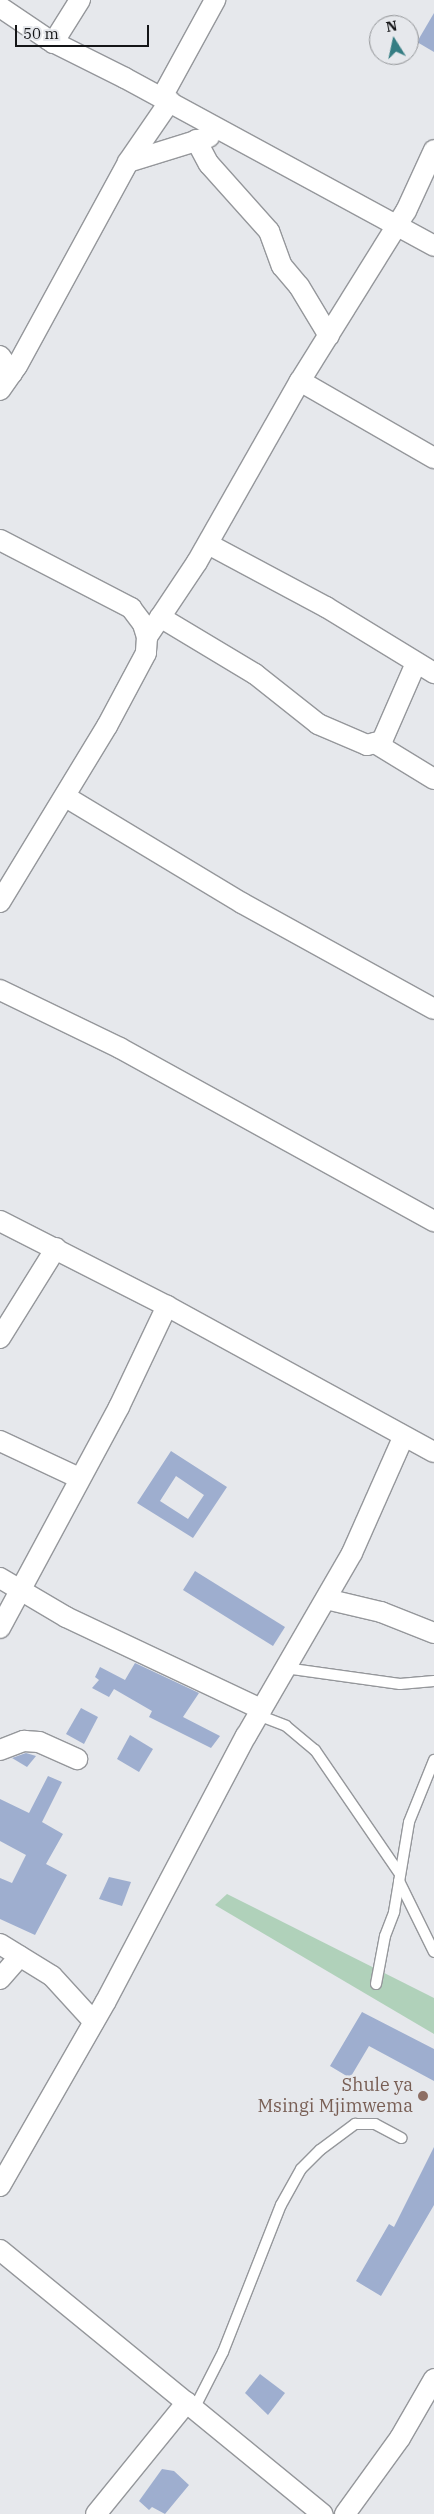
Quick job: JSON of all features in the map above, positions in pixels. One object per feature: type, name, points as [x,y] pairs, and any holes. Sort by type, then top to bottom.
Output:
[{"type":"street","points":[[53,43],[80,0]]},
{"type":"street","points":[[0,390],[12,373],[128,162],[172,103],[215,0]]},
{"type":"street","points":[[0,7],[53,43],[172,103],[434,246]]},
{"type":"street","points":[[172,103],[209,164],[269,231],[282,266],[299,286],[329,336]]},
{"type":"street","points":[[128,162],[195,140],[225,133]]},
{"type":"street","points":[[147,637],[208,544],[300,381],[397,227],[434,150]]},
{"type":"street","points":[[0,356],[12,373]]},
{"type":"street","points":[[300,381],[434,458]]},
{"type":"street","points":[[0,540],[131,608],[143,624],[147,637],[146,653],[66,797],[0,902]]},
{"type":"street","points":[[208,544],[326,607],[434,673]]},
{"type":"street","points":[[160,617],[255,674],[318,724],[348,739],[368,745],[382,741],[416,662]]},
{"type":"street","points":[[375,743],[434,780]]},
{"type":"street","points":[[66,797],[242,903],[434,1009]]},
{"type":"street","points":[[0,990],[146,1062],[434,1221]]},
{"type":"street","points":[[0,1221],[167,1306],[403,1438],[434,1452]]},
{"type":"street","points":[[0,1338],[56,1248]]},
{"type":"street","points":[[0,1628],[123,1399],[167,1306]]},
{"type":"street","points":[[0,2186],[9,2154],[94,2022],[260,1712],[352,1553],[403,1438]]},
{"type":"street","points":[[0,1441],[79,1478]]},
{"type":"street","points":[[0,1578],[75,1621],[260,1712]]},
{"type":"street","points":[[326,1599],[381,1612],[434,1633]]},
{"type":"street","points":[[0,1750],[24,1741],[77,1759]]},
{"type":"street","points":[[0,1944],[52,1976],[94,2022]]},
{"type":"street","points":[[0,1979],[20,1956]]},
{"type":"street","points":[[0,2250],[191,2404],[323,2514]]},
{"type":"street","points":[[345,2514],[400,2438],[434,2379]]},
{"type":"street","points":[[96,2514],[191,2404]]},
{"type":"lane","points":[[286,1668],[400,1684],[434,1681]]},
{"type":"lane","points":[[260,1712],[286,1726],[315,1750],[400,1878],[434,1952]]},
{"type":"lane","points":[[376,1984],[400,1878],[409,1822],[434,1760]]},
{"type":"lane","points":[[191,2404],[223,2352],[281,2205],[301,2169],[320,2150],[355,2124],[375,2124],[401,2138]]},
{"type":"green space","points":[[227,1894],[434,1998],[434,2034],[215,1905]]},
{"type":"building","points":[[434,13],[434,52],[419,43],[419,39]]},
{"type":"building","points":[[171,1451],[227,1487],[193,1538],[137,1503]],"holes":[[[176,1476],[204,1495],[188,1519],[160,1501]]]},
{"type":"building","points":[[195,1571],[285,1627],[273,1646],[183,1590]]},
{"type":"building","points":[[135,1663],[199,1693],[183,1717],[220,1736],[211,1748],[149,1717],[152,1711],[114,1689],[109,1697],[92,1688],[99,1680],[95,1677],[100,1667],[125,1680]]},
{"type":"building","points":[[81,1708],[98,1717],[84,1744],[66,1734]]},
{"type":"building","points":[[130,1735],[153,1749],[139,1772],[117,1759]]},
{"type":"building","points":[[26,1753],[36,1756],[27,1767],[12,1758]]},
{"type":"building","points":[[48,1776],[62,1782],[42,1822],[63,1834],[46,1864],[67,1875],[35,1935],[0,1919],[0,1878],[12,1883],[26,1855],[0,1841],[0,1799],[29,1813]]},
{"type":"building","points":[[109,1877],[131,1882],[122,1906],[99,1899]]},
{"type":"building","points":[[362,2012],[434,2049],[434,2081],[369,2046],[350,2078],[330,2066]]},
{"type":"building","points":[[434,2147],[434,2205],[381,2296],[356,2281],[389,2224],[394,2227]]},
{"type":"building","points":[[260,2374],[285,2393],[268,2415],[245,2393]]},
{"type":"building","points":[[162,2469],[174,2471],[189,2485],[165,2514],[152,2507],[149,2510],[139,2501]]},
{"type":"place","name":"Shule ya Msingi Mjimwema","points":[[423,2096]]}]
